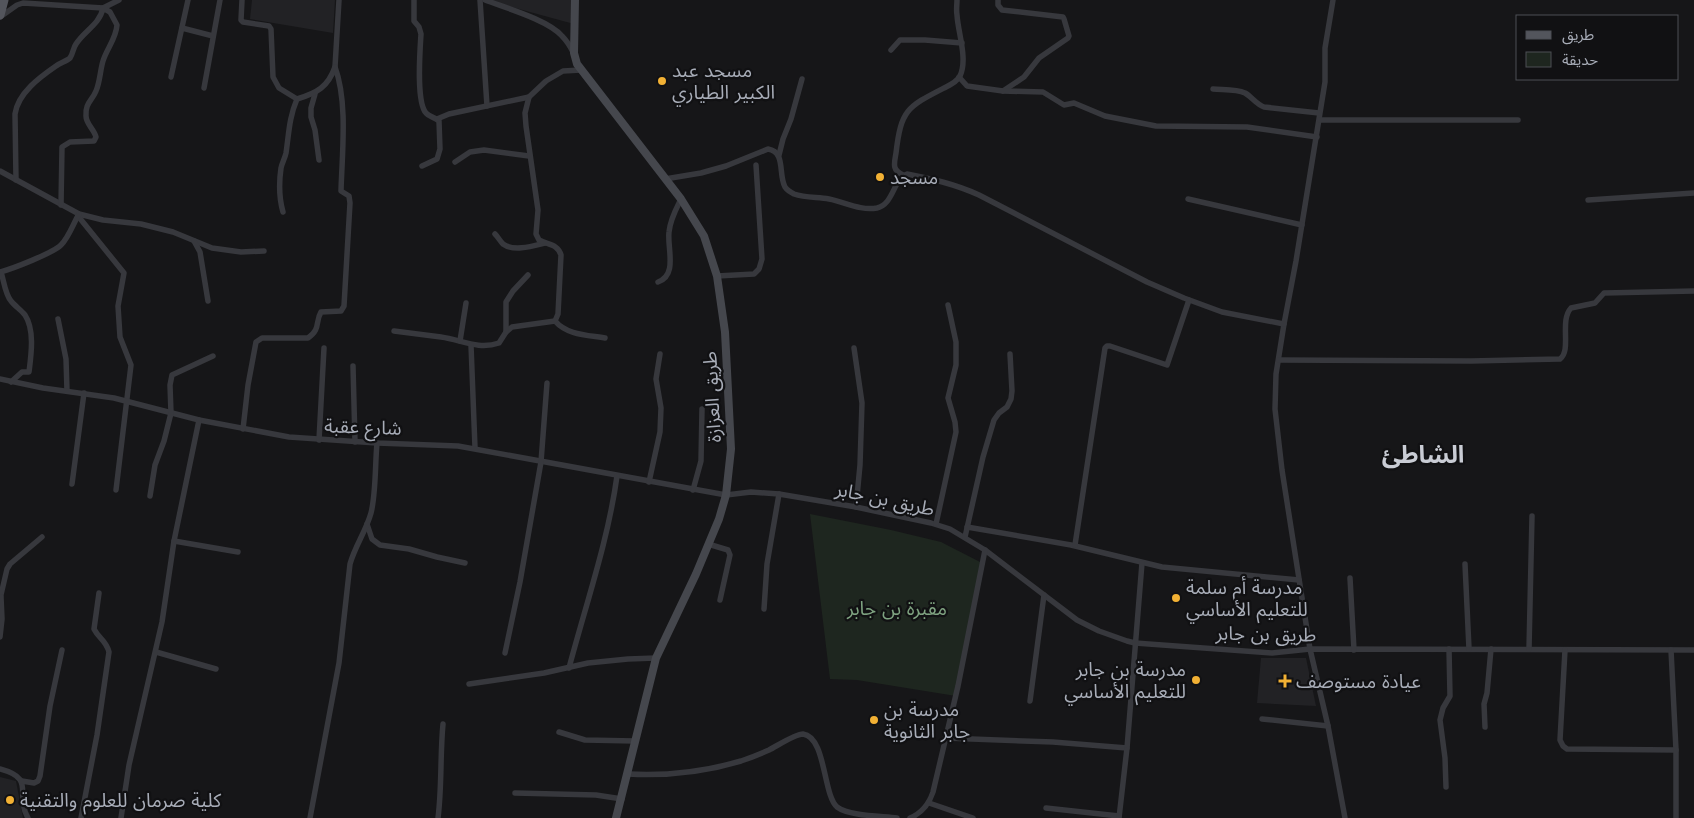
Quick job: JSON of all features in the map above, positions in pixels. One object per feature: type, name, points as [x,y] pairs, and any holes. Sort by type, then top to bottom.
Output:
[{"type":"main road","points":[[0,16],[4,0]]},
{"type":"street","points":[[33,0],[40,3]]},
{"type":"street","points":[[103,8],[119,0]]},
{"type":"street","points":[[171,77],[188,0]]},
{"type":"street","points":[[204,88],[220,0]]},
{"type":"street","points":[[242,0],[241,20],[243,22],[269,26],[272,29],[273,76],[279,88],[297,99],[315,94],[333,74],[339,0]]},
{"type":"street","points":[[414,0],[414,21],[421,34],[420,90],[424,111],[428,116],[437,119],[449,114],[529,98]]},
{"type":"street","points":[[480,0],[487,106]]},
{"type":"street","points":[[485,0],[536,20],[555,30],[562,35],[574,53]]},
{"type":"street","name":"طريق العزازة","points":[[575,0],[574,53],[581,70],[681,199],[704,236],[717,276],[726,332],[731,449],[726,495],[708,544],[656,658],[616,818]]},
{"type":"street","points":[[957,0],[956,16],[962,43],[962,64],[959,77],[955,82],[928,95],[905,114],[898,133],[894,166],[896,172],[962,187],[1147,282],[1188,300],[1222,312],[1284,324]]},
{"type":"street","points":[[998,0],[998,6],[1002,10],[1063,17],[1068,36],[1068,38],[1039,58],[1024,77],[1003,91]]},
{"type":"street","points":[[1333,0],[1325,48],[1325,82],[1319,113],[1320,120],[1284,324],[1274,409],[1310,649],[1328,726],[1345,818]]},
{"type":"street","points":[[0,16],[17,5],[40,3],[103,8],[110,12],[117,25],[113,42],[103,60],[97,89],[86,108],[86,118],[96,137],[94,141],[70,142],[62,147],[61,205]]},
{"type":"street","points":[[16,180],[15,114],[17,107],[36,81],[70,58],[74,46],[81,36],[93,26],[102,14],[103,8]]},
{"type":"street","points":[[182,28],[213,36]]},
{"type":"street","points":[[891,50],[900,40],[962,43]]},
{"type":"street","points":[[243,429],[248,385],[256,342],[262,338],[308,338],[318,328],[321,312],[341,311],[344,306],[350,203],[349,196],[341,191],[344,142],[340,82],[335,67]]},
{"type":"street","points":[[555,321],[558,314],[561,255],[560,250],[539,240],[536,234],[538,210],[525,113],[529,98],[546,81],[563,71],[581,70]]},
{"type":"street","points":[[959,77],[967,86],[1003,91],[1043,92],[1064,105],[1074,103],[1105,116],[1156,126],[1247,127],[1317,137]]},
{"type":"street","points":[[802,79],[779,154],[785,187],[792,193],[864,209],[882,206],[893,193],[903,175]]},
{"type":"street","points":[[1213,89],[1239,91],[1247,94],[1254,102],[1264,107],[1319,113]]},
{"type":"street","points":[[315,94],[311,108],[311,117],[315,130],[318,160]]},
{"type":"street","points":[[283,212],[280,185],[282,167],[286,157],[291,114],[297,99]]},
{"type":"street","points":[[422,166],[437,159],[440,149],[439,121],[437,119]]},
{"type":"street","points":[[1320,120],[1518,120]]},
{"type":"street","points":[[455,162],[470,152],[484,150],[530,156]]},
{"type":"street","points":[[665,179],[701,173],[726,166],[762,150],[774,150],[779,154]]},
{"type":"street","points":[[717,276],[754,274],[759,269],[762,259],[756,165]]},
{"type":"street","points":[[0,171],[78,215],[141,224],[173,232],[212,248],[241,252],[264,251]]},
{"type":"street","points":[[1588,200],[1694,193]]},
{"type":"street","points":[[658,282],[662,281],[668,273],[670,260],[668,233],[681,199]]},
{"type":"street","points":[[1188,199],[1302,225]]},
{"type":"street","points":[[11,382],[22,372],[29,372],[32,348],[28,323],[25,316],[10,300],[1,272],[59,247],[70,233],[78,215]]},
{"type":"street","points":[[78,215],[124,273],[118,306],[120,337],[131,365],[116,490]]},
{"type":"street","points":[[495,234],[504,244],[512,247],[522,248],[545,243]]},
{"type":"street","points":[[194,241],[200,252],[208,301]]},
{"type":"street","points":[[506,332],[506,302],[513,291],[528,275]]},
{"type":"street","points":[[1279,360],[1471,361],[1560,359],[1565,353],[1566,317],[1571,308],[1595,303],[1604,293],[1694,291]]},
{"type":"street","points":[[1075,546],[1105,348],[1110,346],[1167,365],[1188,300]]},
{"type":"street","points":[[460,341],[466,304]]},
{"type":"street","points":[[936,524],[956,432],[948,398],[956,365],[956,342],[948,305]]},
{"type":"street","points":[[58,319],[66,359],[67,391]]},
{"type":"street","points":[[394,331],[460,341],[471,346],[493,345],[499,344],[506,332],[512,327],[555,321]]},
{"type":"street","points":[[555,321],[561,328],[572,333],[605,338]]},
{"type":"street","points":[[471,346],[475,448]]},
{"type":"street","points":[[318,440],[324,348]]},
{"type":"street","points":[[854,348],[862,403],[860,465],[856,507]]},
{"type":"street","points":[[649,482],[660,432],[661,408],[656,379],[660,354]]},
{"type":"street","points":[[965,537],[994,420],[1007,407],[1011,399],[1010,354]]},
{"type":"street","points":[[150,496],[155,464],[164,441],[171,413],[170,385],[172,375],[213,356]]},
{"type":"street","points":[[353,366],[355,442]]},
{"type":"street","name":"شارع عقبة","points":[[0,380],[114,398],[199,420],[289,437],[475,448],[616,476],[726,495]]},
{"type":"street","points":[[504,653],[520,582],[542,462],[546,383]]},
{"type":"street","points":[[72,484],[84,394]]},
{"type":"street","points":[[693,490],[701,461],[702,409]]},
{"type":"street","points":[[121,818],[130,758],[156,652],[174,542],[199,420]]},
{"type":"street","points":[[310,818],[339,663],[350,564],[354,549],[368,524],[372,510],[377,443]]},
{"type":"street","points":[[569,668],[605,540],[612,510],[616,476]]},
{"type":"street","name":"طريق بن جابر","points":[[726,495],[751,492],[779,494],[856,507],[936,524],[950,529],[985,550],[1087,626],[1135,643],[1272,653],[1310,649],[1694,650]]},
{"type":"street","points":[[764,609],[766,564],[779,494]]},
{"type":"street","points":[[1529,649],[1532,516]]},
{"type":"street","points":[[368,524],[372,539],[380,544],[465,563]]},
{"type":"street","points":[[967,527],[1075,546],[1142,563],[1184,570],[1299,580]]},
{"type":"street","points":[[0,637],[2,619],[0,598],[7,569],[10,564],[42,537]]},
{"type":"street","points":[[174,542],[238,552]]},
{"type":"street","points":[[708,544],[728,550],[730,555],[720,600]]},
{"type":"street","points":[[910,818],[921,812],[929,803],[958,686],[985,550]]},
{"type":"street","points":[[1046,808],[1119,817],[1127,748],[1142,563]]},
{"type":"street","points":[[1465,564],[1469,649]]},
{"type":"street","points":[[1350,578],[1354,650]]},
{"type":"street","points":[[81,818],[97,734],[109,652],[107,644],[94,629],[99,593]]},
{"type":"street","points":[[1030,701],[1044,595]]},
{"type":"street","points":[[1446,787],[1445,758],[1440,720],[1443,708],[1450,696],[1449,649]]},
{"type":"street","points":[[1485,727],[1484,704],[1488,693],[1491,649]]},
{"type":"street","points":[[0,769],[16,775],[22,781],[34,783],[38,781],[50,706],[62,650]]},
{"type":"street","points":[[1565,650],[1560,720],[1560,740],[1563,746],[1567,749],[1577,750],[1676,750]]},
{"type":"street","points":[[1670,650],[1676,750],[1676,818]]},
{"type":"street","points":[[156,652],[216,669]]},
{"type":"street","points":[[468,684],[544,673],[612,660],[656,658]]},
{"type":"street","points":[[1262,719],[1328,726]]},
{"type":"street","points":[[438,818],[443,724]]},
{"type":"street","points":[[560,732],[585,740],[635,741]]},
{"type":"street","points":[[628,774],[674,774],[703,770],[741,761],[804,734],[815,743],[825,771],[832,800],[836,806],[844,811],[897,818]]},
{"type":"street","points":[[945,738],[1053,742],[1127,748]]},
{"type":"street","points":[[22,781],[25,812],[28,818]]},
{"type":"street","points":[[515,793],[596,795],[622,799]]},
{"type":"street","points":[[929,803],[973,818]]},
{"type":"shaded area","points":[[252,0],[335,0],[333,33],[250,19]]},
{"type":"shaded area","points":[[486,0],[575,0],[574,24]]},
{"type":"shaded area","name":"عيادة مستوصف","points":[[1261,658],[1306,658],[1316,706],[1257,703]]},
{"type":"shaded area","name":"كلية صرمان للعلوم والتقنية","points":[[0,777],[16,781],[23,818],[0,818]]},
{"type":"green space","name":"مقبرة بن جابر","points":[[810,514],[941,542],[982,563],[956,696],[857,680],[830,679]]},
{"type":"place","name":"مسجد عبد الكبير الطياري","points":[[662,81]]},
{"type":"place","name":"مسجد","points":[[880,177]]},
{"type":"place","name":"مدرسة أم سلمة للتعليم الأساسي","points":[[1176,598]]},
{"type":"place","name":"مدرسة بن جابر للتعليم الأساسي","points":[[1196,680]]},
{"type":"place","name":"عيادة مستوصف","points":[[1285,681]]},
{"type":"place","name":"مدرسة بن جابر الثانوية","points":[[874,720]]},
{"type":"place","name":"كلية صرمان للعلوم والتقنية","points":[[10,800]]},
{"type":"district","name":"الشاطئ","points":[[1423,454]]}]
